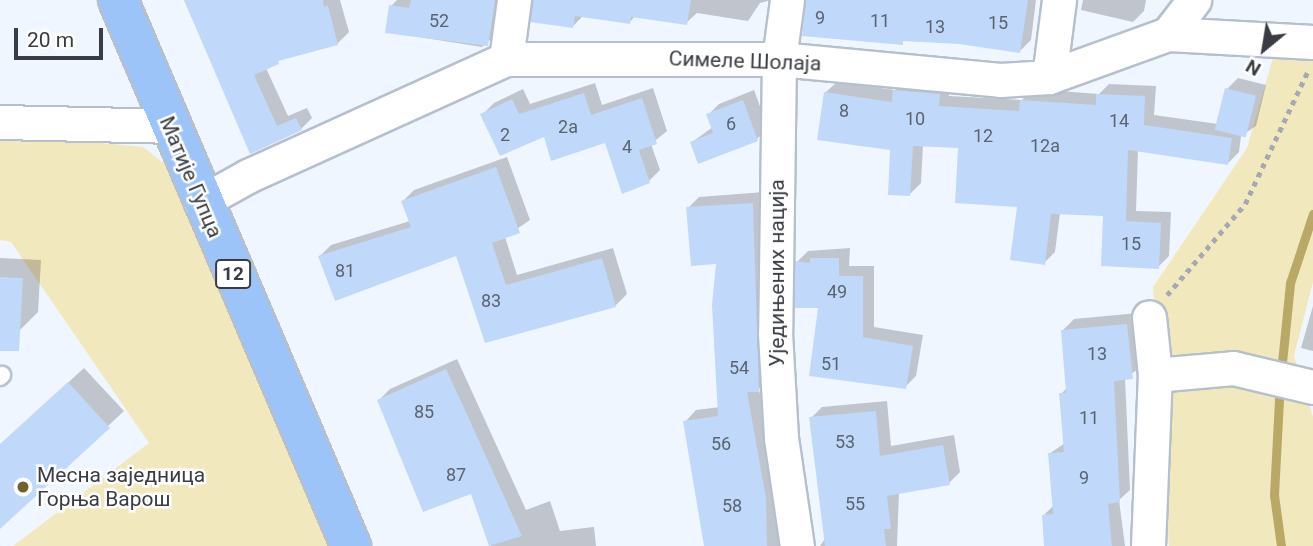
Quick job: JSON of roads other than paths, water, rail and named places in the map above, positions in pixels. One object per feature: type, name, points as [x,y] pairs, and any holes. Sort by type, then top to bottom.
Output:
[{"type":"main road","name":"Матије Гупца","points":[[118,0],[201,202],[351,546]]},
{"type":"street","points":[[506,58],[514,0]]},
{"type":"street","name":"Уједињених нација","points":[[787,0],[779,59],[775,333],[781,438],[797,546]]},
{"type":"street","points":[[1049,77],[1059,0]]},
{"type":"street","points":[[1168,34],[1194,0]]},
{"type":"street","name":"Симеле Шолаја","points":[[201,202],[248,176],[506,58],[779,59],[1000,80],[1049,77],[1168,34],[1299,41]]},
{"type":"street","points":[[0,122],[170,126]]},
{"type":"street","points":[[1148,546],[1155,375],[1149,317]]},
{"type":"street","points":[[1155,375],[1213,368],[1263,372],[1306,385]]},
{"type":"waterway","points":[[1281,546],[1274,495],[1280,382],[1290,283],[1313,214]]},
{"type":"place","name":"Месна заједница Горња Варош","points":[[23,487]]}]
